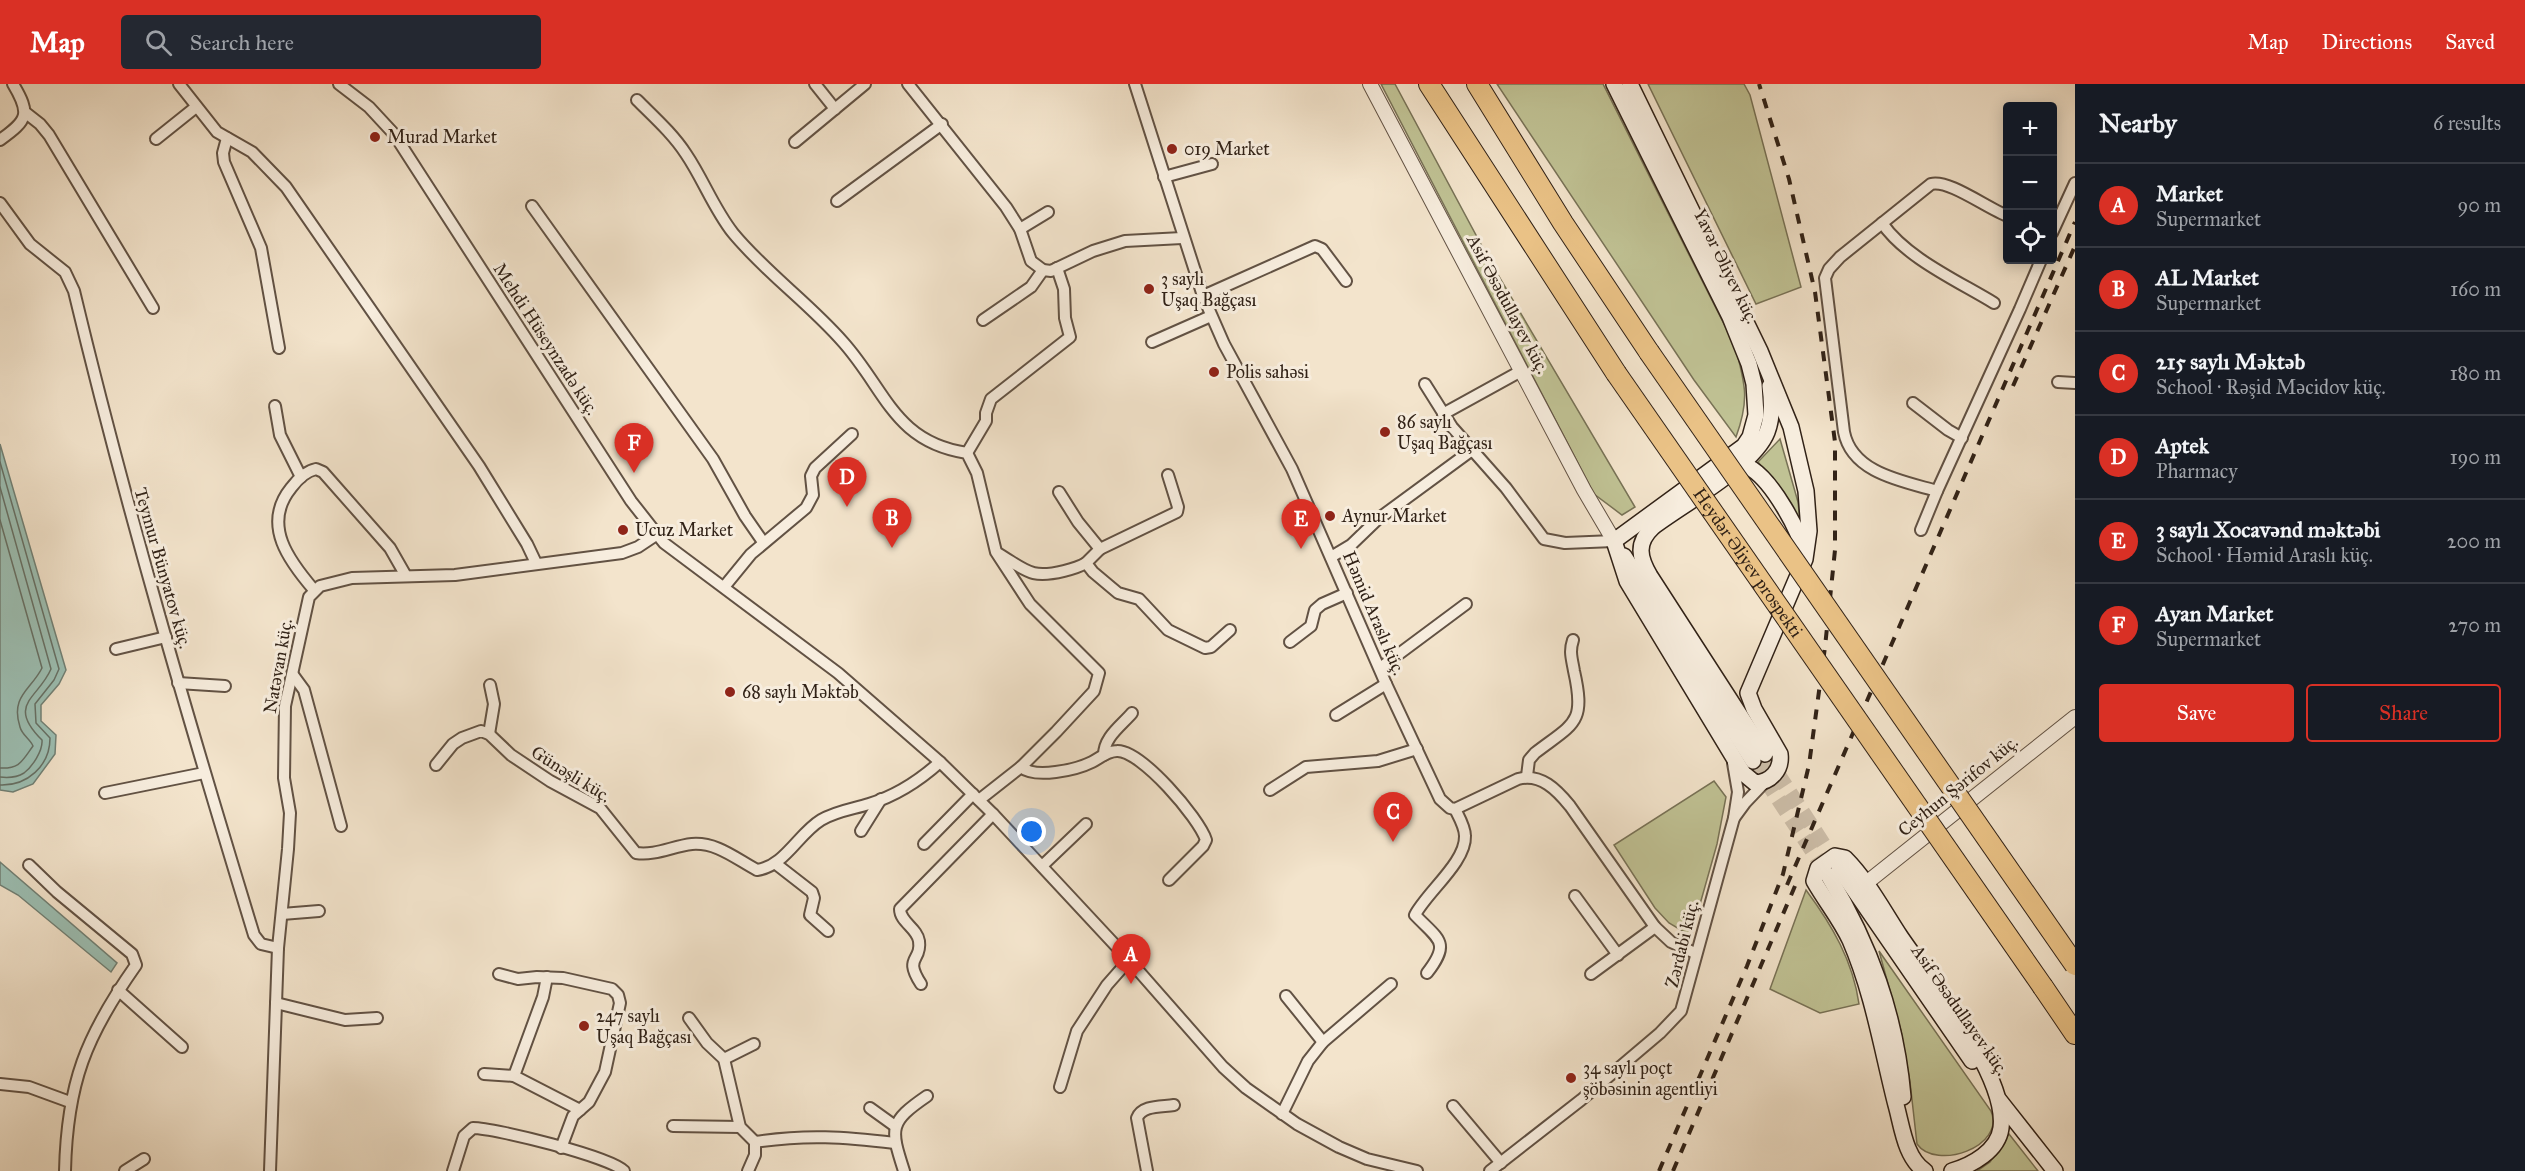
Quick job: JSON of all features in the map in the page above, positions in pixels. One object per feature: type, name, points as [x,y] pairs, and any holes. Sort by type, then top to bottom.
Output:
[{"type":"highway","name":"Heydər Əliyev prospekti","points":[[1429,84],[1616,374],[2075,1034]]},
{"type":"highway","points":[[1477,84],[1563,223],[1649,352],[2075,965]]},
{"type":"main road","name":"Yavər Əliyev küç.","points":[[1614,84],[1730,317],[1749,364],[1756,400],[1754,426],[1744,446],[1614,541]]},
{"type":"main road","name":"Yavər Əliyev küç.","points":[[1630,84],[1768,370],[1791,427],[1806,491],[1810,524],[1805,559],[1749,693],[1754,709],[1780,754],[1781,763],[1778,770],[1769,779]]},
{"type":"main road","points":[[1614,541],[1759,757],[1650,576],[1641,558],[1640,550],[1641,541],[1653,527],[1756,451],[1770,423],[1772,411],[1768,370]]},
{"type":"main road","points":[[1722,464],[1741,464],[1761,476],[1781,504],[1798,534],[1805,559]]},
{"type":"main road","points":[[1614,541],[1627,581],[1730,754],[1751,782],[1761,783],[1769,779]]},
{"type":"main road","points":[[1925,1171],[1911,1154],[1905,1140],[1880,1032],[1859,961],[1838,915],[1818,888],[1814,878],[1824,862],[1835,856],[1840,856],[1850,863],[1966,1034],[1984,1064],[1998,1100],[2001,1120],[1998,1137],[1975,1161],[1952,1171]]},
{"type":"main road","name":"Asif Əsədullayev küç.","points":[[1911,1171],[1905,1140],[1900,1074],[1879,979],[1833,872],[1998,1100],[2055,1171]]},
{"type":"street","points":[[0,140],[17,128],[26,113],[25,106],[13,84]]},
{"type":"street","points":[[179,84],[218,132],[252,152],[286,187],[479,466],[527,544],[536,563]]},
{"type":"street","name":"Mehdi Hüseynzadə küç.","points":[[339,84],[375,113],[394,134],[631,501],[656,535],[675,552],[838,674],[940,762],[1042,866],[1229,1073],[1259,1099],[1352,1153],[1388,1165],[1417,1171]]},
{"type":"street","points":[[815,84],[835,109]]},
{"type":"street","points":[[795,142],[865,84]]},
{"type":"street","points":[[908,84],[1006,207],[1020,229],[1031,261],[1043,270],[1057,268],[1094,251],[1125,241],[1182,238]]},
{"type":"street","name":"Həmid Araslı küç.","points":[[1135,84],[1182,238],[1211,316],[1292,469],[1386,684],[1440,799],[1455,809]]},
{"type":"street","name":"Asif Əsədullayev küç.","points":[[1370,84],[1588,498],[1614,541]]},
{"type":"street","points":[[637,100],[673,135],[730,230],[758,263],[842,341],[900,420],[923,440],[938,447],[967,453]]},
{"type":"street","points":[[156,139],[196,107]]},
{"type":"street","points":[[26,113],[49,135],[153,308]]},
{"type":"street","points":[[837,201],[942,124]]},
{"type":"street","points":[[227,138],[222,153],[224,162],[261,248],[266,265],[279,348]]},
{"type":"street","points":[[1164,177],[1212,164]]},
{"type":"street","points":[[1937,491],[1886,476],[1875,470],[1856,456],[1846,441],[1825,278],[1829,268],[1840,257],[1931,184],[1937,183],[2003,214]]},
{"type":"street","points":[[2057,217],[2075,183]]},
{"type":"street","name":"Teymur Bünyatov küç.","points":[[0,203],[30,244],[65,272],[74,291],[125,492],[178,683],[254,935],[261,944],[278,948]]},
{"type":"street","points":[[532,206],[713,459],[745,516],[764,542]]},
{"type":"street","points":[[1020,229],[1048,212]]},
{"type":"street","points":[[1882,223],[1890,235],[1907,249],[1994,303]]},
{"type":"street","points":[[1203,296],[1315,246],[1322,249],[1346,281]]},
{"type":"street","points":[[1922,530],[1937,491],[2039,264]]},
{"type":"street","points":[[967,453],[986,421],[988,404],[992,399],[1070,337],[1065,318],[1064,290],[1057,268]]},
{"type":"street","points":[[983,320],[1031,287],[1043,270]]},
{"type":"street","points":[[1152,342],[1211,316]]},
{"type":"street","points":[[1443,414],[1521,371]]},
{"type":"street","points":[[2058,382],[2075,383]]},
{"type":"street","points":[[1425,384],[1443,414],[1506,488],[1538,534],[1544,539],[1565,543],[1614,541]]},
{"type":"street","points":[[1913,403],[1962,438]]},
{"type":"street","points":[[275,406],[280,435],[301,477]]},
{"type":"street","points":[[724,588],[751,554],[806,508],[813,495],[811,476],[815,468],[852,434]]},
{"type":"street","points":[[1332,557],[1351,545],[1378,519],[1472,450]]},
{"type":"street","points":[[924,844],[976,797],[1021,767],[1094,691],[1099,673],[1030,604],[996,552],[977,473],[967,453]]},
{"type":"street","points":[[406,576],[390,548],[323,472],[312,470],[301,477],[286,495],[279,513],[278,525],[289,561],[314,590],[320,586],[345,580],[455,575],[622,553],[638,547],[656,535]]},
{"type":"street","points":[[996,552],[1026,571],[1040,576],[1080,567],[1100,549],[1177,512],[1178,507],[1168,475]]},
{"type":"street","points":[[1059,492],[1078,522],[1100,549]]},
{"type":"street","points":[[1086,563],[1118,593],[1139,599],[1168,630],[1205,648],[1211,647],[1230,630]]},
{"type":"street","name":"Natəvan küç.","points":[[270,1171],[278,948],[290,813],[284,778],[285,706],[306,604],[314,590]]},
{"type":"street","points":[[1290,642],[1311,626],[1315,610],[1322,604],[1347,593]]},
{"type":"street","points":[[1380,668],[1466,604]]},
{"type":"street","points":[[117,649],[166,637]]},
{"type":"street","points":[[1527,776],[1529,760],[1577,718],[1580,710],[1570,655],[1573,640]]},
{"type":"street","points":[[292,675],[304,690],[341,826]]},
{"type":"street","points":[[178,683],[225,686]]},
{"type":"street","points":[[1336,715],[1386,684]]},
{"type":"street","points":[[436,765],[453,744],[462,738],[481,731],[489,734],[494,704],[490,685]]},
{"type":"street","points":[[1104,755],[1104,746],[1108,739],[1132,713]]},
{"type":"street","name":"Ceyhun Şərifov küç.","points":[[1864,884],[2075,717]]},
{"type":"street","name":"Günəşli küç.","points":[[489,734],[511,756],[550,781],[600,808],[636,853],[645,854],[692,844],[707,844],[722,849],[757,870],[776,864]]},
{"type":"street","points":[[1270,790],[1306,767],[1378,761],[1417,749]]},
{"type":"street","points":[[1021,767],[1035,774],[1069,769],[1091,763],[1112,751],[1127,753],[1156,774],[1204,834],[1206,840],[1203,846],[1169,880]]},
{"type":"street","points":[[1730,754],[1738,792],[1734,818]]},
{"type":"street","points":[[828,931],[810,915],[814,898],[812,892],[776,864],[820,820],[832,814],[881,800],[917,782],[940,762]]},
{"type":"street","points":[[105,793],[204,773]]},
{"type":"street","points":[[1427,973],[1440,956],[1442,949],[1440,942],[1415,915],[1426,896],[1455,863],[1462,849],[1466,836],[1455,809],[1508,782],[1527,776],[1546,783],[1558,792],[1655,927],[1671,942],[1695,953]]},
{"type":"street","points":[[1734,818],[1744,802],[1769,779]]},
{"type":"street","points":[[861,831],[881,800]]},
{"type":"street","points":[[921,984],[912,971],[911,963],[920,943],[918,936],[900,915],[900,909],[993,814]]},
{"type":"street","name":"Zərdabi küç.","points":[[1490,1171],[1581,1100],[1672,1021],[1685,1001],[1695,953],[1734,818]]},
{"type":"street","points":[[1042,866],[1086,824]]},
{"type":"street","points":[[29,865],[57,892],[132,954],[136,965],[118,990],[95,1031],[81,1063],[70,1102],[65,1171]]},
{"type":"street","points":[[1575,896],[1618,955]]},
{"type":"street","points":[[282,914],[319,911]]},
{"type":"street","points":[[1591,974],[1655,927]]},
{"type":"street","points":[[1060,1087],[1077,1031],[1107,985],[1129,960]]},
{"type":"street","points":[[499,974],[518,979],[547,977],[612,989],[618,995],[620,1003],[605,1072],[589,1102],[570,1122],[561,1148]]},
{"type":"street","points":[[514,1076],[543,997],[547,977]]},
{"type":"street","points":[[1282,1114],[1308,1061],[1323,1042],[1391,984]]},
{"type":"street","points":[[118,990],[182,1047]]},
{"type":"street","points":[[1286,996],[1323,1042]]},
{"type":"street","points":[[276,1003],[345,1020],[377,1018]]},
{"type":"street","points":[[689,1018],[707,1043],[724,1059],[740,1127],[755,1142],[755,1155],[748,1171]]},
{"type":"street","points":[[724,1059],[754,1044]]},
{"type":"street","points":[[484,1074],[514,1076],[580,1110]]},
{"type":"street","points":[[0,1084],[29,1087],[70,1102]]},
{"type":"street","points":[[904,1171],[895,1143],[895,1126],[906,1110],[927,1096]]},
{"type":"street","points":[[1147,1171],[1137,1118],[1139,1112],[1174,1105]]},
{"type":"street","points":[[1453,1106],[1501,1163]]},
{"type":"street","points":[[870,1108],[895,1126]]},
{"type":"street","points":[[673,1126],[740,1127]]},
{"type":"street","points":[[453,1171],[464,1136],[473,1128],[561,1148],[612,1164],[624,1171]]},
{"type":"street","points":[[755,1142],[787,1137],[830,1136],[895,1143]]},
{"type":"street","points":[[125,1171],[144,1159]]},
{"type":"green space","points":[[1381,84],[1395,84],[1491,263],[1635,507],[1622,515],[1594,494]]},
{"type":"green space","points":[[1497,84],[1603,84],[1735,346],[1744,391],[1743,412],[1736,437],[1694,380]]},
{"type":"green space","points":[[1648,84],[1744,84],[1750,95],[1801,287],[1756,304]]},
{"type":"green space","points":[[1780,439],[1798,502],[1800,520],[1783,493],[1758,462]]},
{"type":"green space","points":[[1714,781],[1726,797],[1717,844],[1691,936],[1669,923],[1655,908],[1614,845]]},
{"type":"green space","points":[[1806,890],[1840,944],[1852,973],[1859,1004],[1820,1013],[1770,989]]},
{"type":"green space","points":[[1879,951],[1991,1111],[1993,1124],[1988,1135],[1967,1151],[1953,1155],[1939,1155],[1926,1152],[1917,1144],[1901,1031]]},
{"type":"green space","points":[[2009,1134],[2038,1171],[1977,1171],[1990,1162]]},
{"type":"water","points":[[0,444],[66,670],[59,684],[41,705],[41,721],[56,735],[55,754],[33,784],[13,792],[0,790]]},
{"type":"water","points":[[0,862],[117,963],[111,972],[18,895],[0,885]]},
{"type":"tunnel","points":[[1765,754],[1839,868]]},
{"type":"tunnel","points":[[1753,761],[1828,875]]},
{"type":"railway","points":[[1659,1171],[1747,966],[1783,874],[1809,765],[1835,550],[1835,442],[1815,292],[1789,179],[1759,84]]},
{"type":"railway","points":[[1787,885],[2075,222]]},
{"type":"railway","points":[[2013,386],[2075,246]]},
{"type":"railway","points":[[1673,1171],[1798,879]]},
{"type":"place","name":"Murad Market","points":[[375,137]]},
{"type":"place","name":"019 Market","points":[[1172,149]]},
{"type":"place","name":"3 saylı Uşaq Bağçası","points":[[1149,289]]},
{"type":"place","name":"Polis sahəsi","points":[[1214,372]]},
{"type":"place","name":"86 saylı Uşaq Bağçası","points":[[1385,432]]},
{"type":"place","name":"Ayan Market","points":[[634,473]]},
{"type":"place","name":"Aptek","points":[[847,507]]},
{"type":"place","name":"Aynur Market","points":[[1330,516]]},
{"type":"place","name":"Ucuz Market","points":[[623,530]]},
{"type":"place","name":"AL Market","points":[[892,548]]},
{"type":"place","name":"3 saylı Xocavənd məktəbi","points":[[1301,549]]},
{"type":"place","name":"68 saylı Məktəb","points":[[730,692]]},
{"type":"place","name":"215 saylı Məktəb","points":[[1393,842]]},
{"type":"place","name":"Market","points":[[1131,984]]},
{"type":"place","name":"247 saylı Uşaq Bağçası","points":[[584,1026]]},
{"type":"place","name":"34 saylı poçt şöbəsinin agentliyi","points":[[1571,1078]]}]
